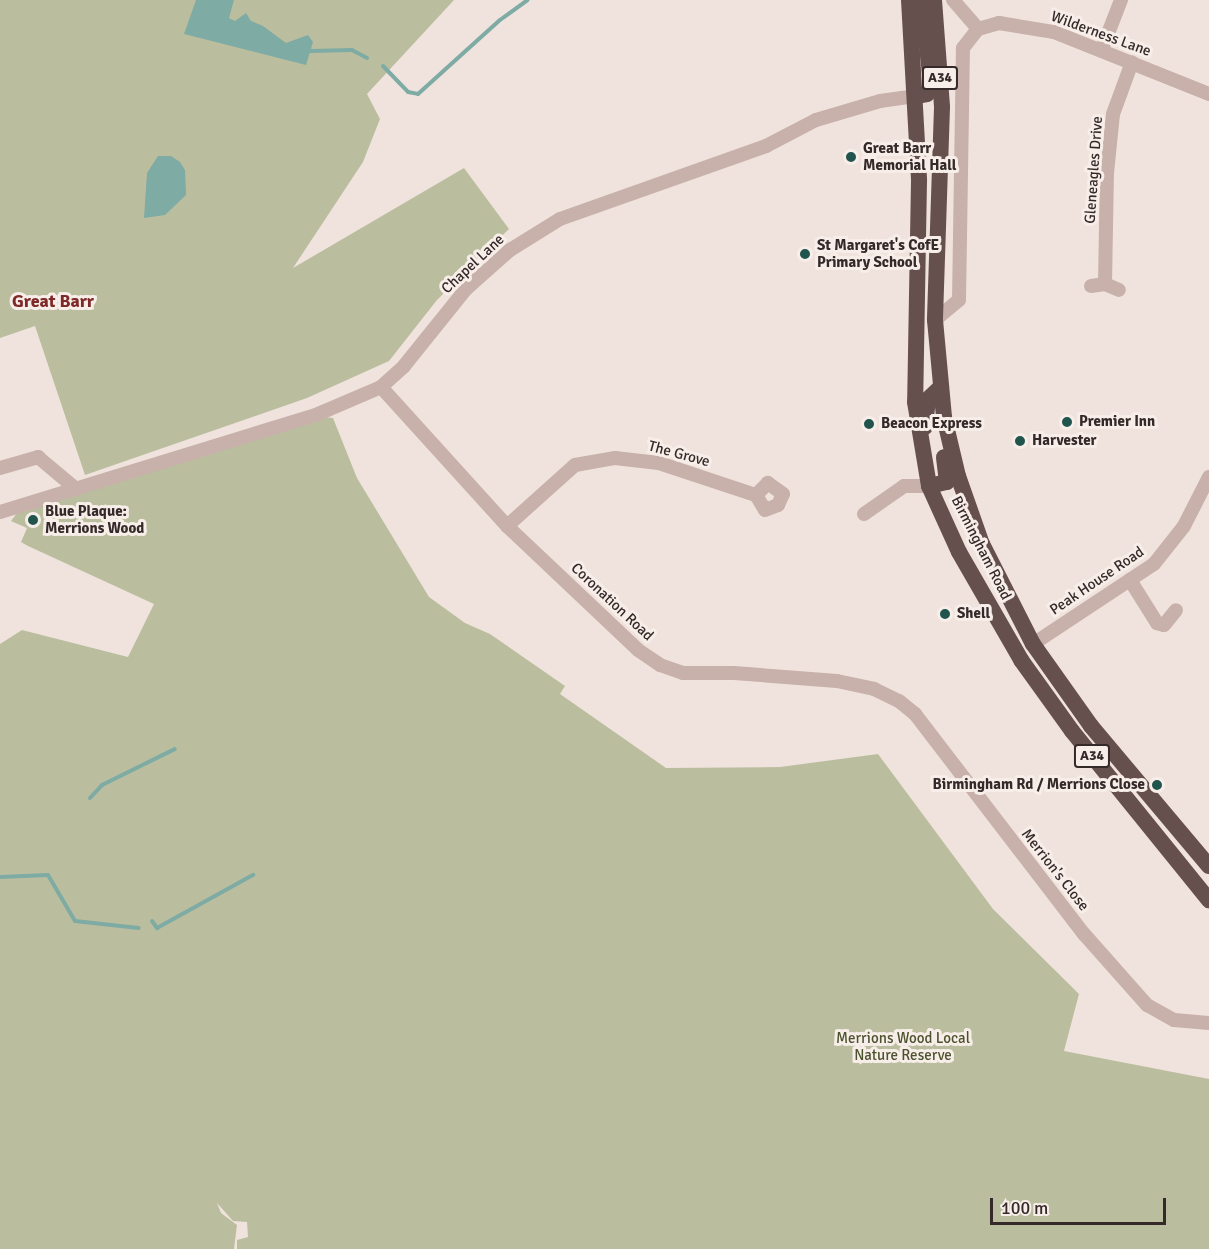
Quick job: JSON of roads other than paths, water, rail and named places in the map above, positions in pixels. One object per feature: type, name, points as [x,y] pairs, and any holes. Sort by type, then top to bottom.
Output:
[{"type":"highway","name":"Birmingham Road","points":[[909,0],[916,96],[915,402],[929,486],[959,552],[1021,660],[1072,731],[1209,900]]},
{"type":"highway","points":[[916,96],[927,94],[932,84],[922,0]]},
{"type":"highway","name":"Birmingham Road","points":[[934,0],[942,107],[935,320],[944,417],[958,476],[982,544],[1034,644],[1091,726],[1209,866]]},
{"type":"highway","points":[[926,467],[928,399],[941,387]]},
{"type":"highway","points":[[929,486],[946,482],[942,440],[944,417]]},
{"type":"street","points":[[935,320],[958,300],[963,48],[978,29],[953,0]]},
{"type":"street","points":[[1102,49],[1121,0]]},
{"type":"street","name":"Wilderness Lane","points":[[978,29],[999,24],[1032,28],[1102,49],[1209,94]]},
{"type":"street","name":"Gleneagles Drive","points":[[1105,284],[1107,173],[1113,114],[1132,62]]},
{"type":"street","name":"Chapel Lane","points":[[0,512],[318,414],[381,387],[394,375],[466,289],[510,250],[560,219],[766,146],[816,120],[880,101],[916,96]]},
{"type":"street","points":[[1091,286],[1105,284],[1119,290]]},
{"type":"street","name":"Coronation Road","points":[[394,375],[403,408]]},
{"type":"street","name":"Coronation Road","points":[[381,387],[403,408],[507,526],[638,650],[660,665],[683,674],[734,673],[837,681],[874,689],[899,701]]},
{"type":"street","points":[[0,468],[38,457],[76,489]]},
{"type":"street","name":"The Grove","points":[[507,526],[575,465],[615,458],[659,463],[756,495]]},
{"type":"street","name":"Peak House Road","points":[[1034,644],[1154,564],[1169,547],[1209,477]]},
{"type":"street","points":[[864,514],[904,486],[929,486]]},
{"type":"street","points":[[1130,580],[1157,623],[1164,625],[1176,610]]},
{"type":"street","name":"Merrion's Close","points":[[899,701],[915,714],[1084,934],[1147,1005],[1174,1020],[1209,1023]]},
{"type":"water","points":[[196,0],[234,0],[229,18],[235,21],[246,13],[251,21],[263,26],[286,43],[308,35],[313,42],[306,65],[184,34]]},
{"type":"water","points":[[158,156],[171,156],[180,162],[185,170],[186,195],[165,215],[144,218],[147,173]]},
{"type":"waterway","points":[[383,66],[408,92],[418,94],[500,20],[528,0]]},
{"type":"waterway","points":[[310,51],[352,50],[367,58]]},
{"type":"waterway","points":[[90,798],[102,785],[175,749]]},
{"type":"waterway","points":[[0,877],[48,875],[75,921],[139,928]]},
{"type":"waterway","points":[[152,921],[157,928],[253,875]]},
{"type":"place","name":"Great Barr Memorial Hall","points":[[851,157]]},
{"type":"place","name":"St Margaret's CofE Primary School","points":[[805,254]]},
{"type":"place","name":"Premier Inn","points":[[1067,422]]},
{"type":"place","name":"Beacon Express","points":[[869,424]]},
{"type":"place","name":"Harvester","points":[[1020,441]]},
{"type":"place","name":"Blue Plaque: Merrions Wood","points":[[33,520]]},
{"type":"place","name":"Shell","points":[[945,614]]},
{"type":"place","name":"Birmingham Rd / Merrions Close","points":[[1157,785]]},
{"type":"district","name":"Great Barr","points":[[53,301]]},
{"type":"park label","name":"Merrions Wood Local Nature Reserve","points":[[903,1046]]}]
